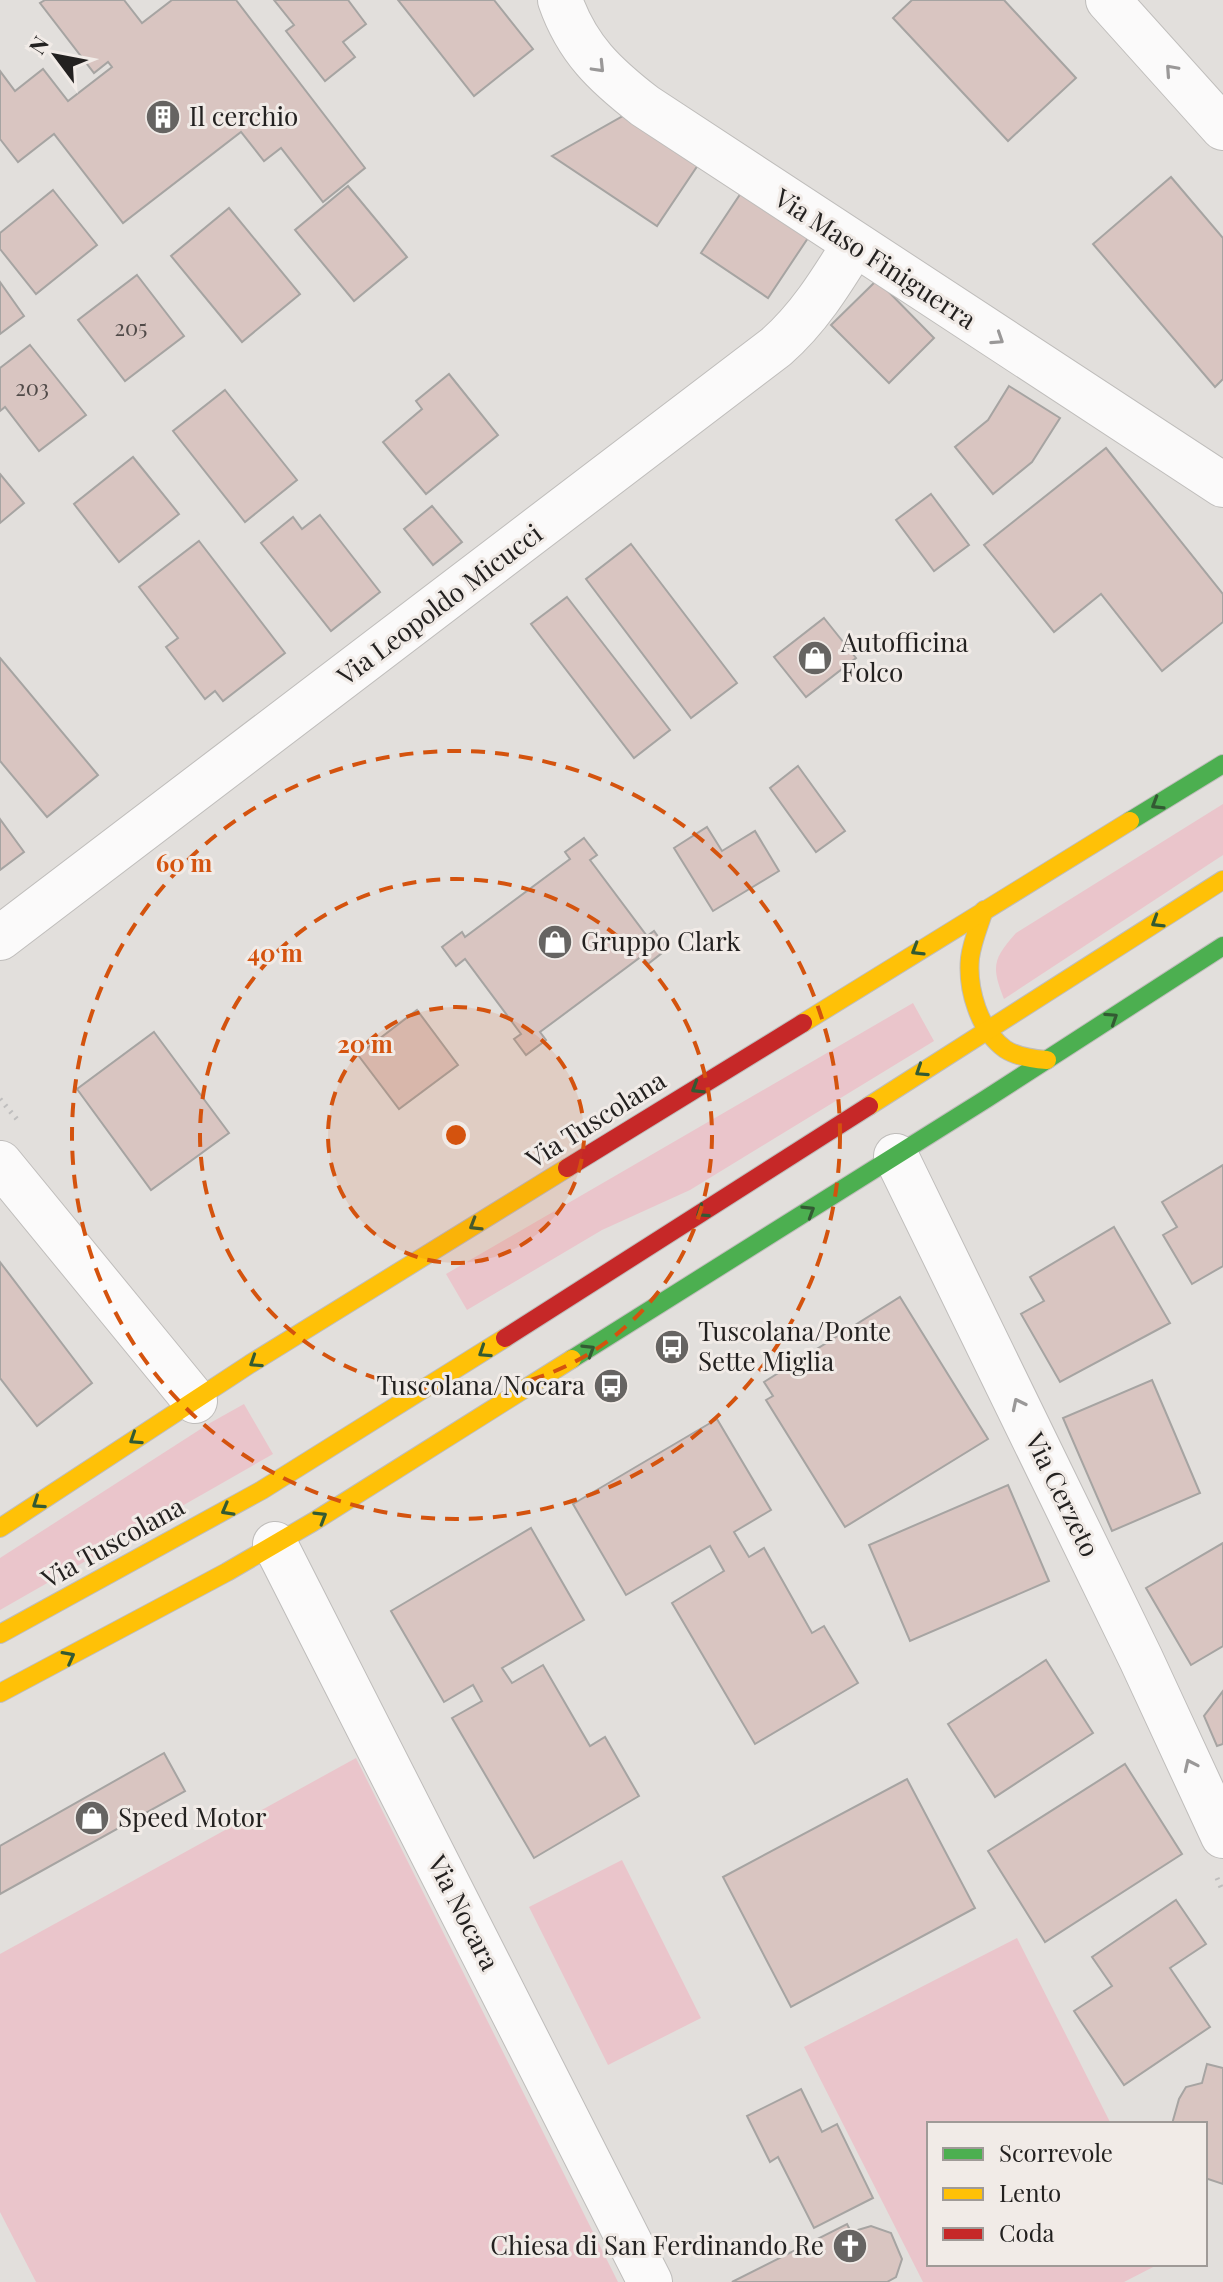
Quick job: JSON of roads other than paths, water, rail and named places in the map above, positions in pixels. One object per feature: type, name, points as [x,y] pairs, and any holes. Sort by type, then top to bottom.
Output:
[{"type":"main road","name":"Via Tuscolana","points":[[0,1528],[380,1283],[1223,764]]},
{"type":"main road","name":"Via Tuscolana","points":[[0,1634],[251,1496],[342,1442],[1223,880]]},
{"type":"main road","points":[[984,910],[970,958],[972,985],[987,1030],[1013,1053],[1047,1060]]},
{"type":"main road","points":[[0,1693],[275,1544],[1222,949]]},
{"type":"street","name":"Via Maso Finiguerra","points":[[560,0],[577,41],[590,58],[624,90],[667,122],[1223,485]]},
{"type":"street","points":[[1108,0],[1223,128]]},
{"type":"street","name":"Via Leopoldo Micucci","points":[[0,938],[776,347],[795,330],[823,295],[854,245]]},
{"type":"street","name":"Via Cerzeto","points":[[896,1156],[1141,1659],[1223,1836]]},
{"type":"street","points":[[0,1163],[195,1401]]},
{"type":"street","name":"Via Nocara","points":[[275,1544],[650,2282]]},
{"type":"place","name":"Il cerchio","points":[[163,117]]},
{"type":"place","name":"Autofficina Folco","points":[[815,658]]},
{"type":"place","name":"Gruppo Clark","points":[[555,942]]},
{"type":"place","name":"Tuscolana/Ponte Sette Miglia","points":[[672,1347]]},
{"type":"place","name":"Tuscolana/Nocara","points":[[611,1386]]},
{"type":"place","name":"Speed Motor","points":[[92,1818]]},
{"type":"place","name":"Chiesa di San Ferdinando Re","points":[[850,2246]]}]
